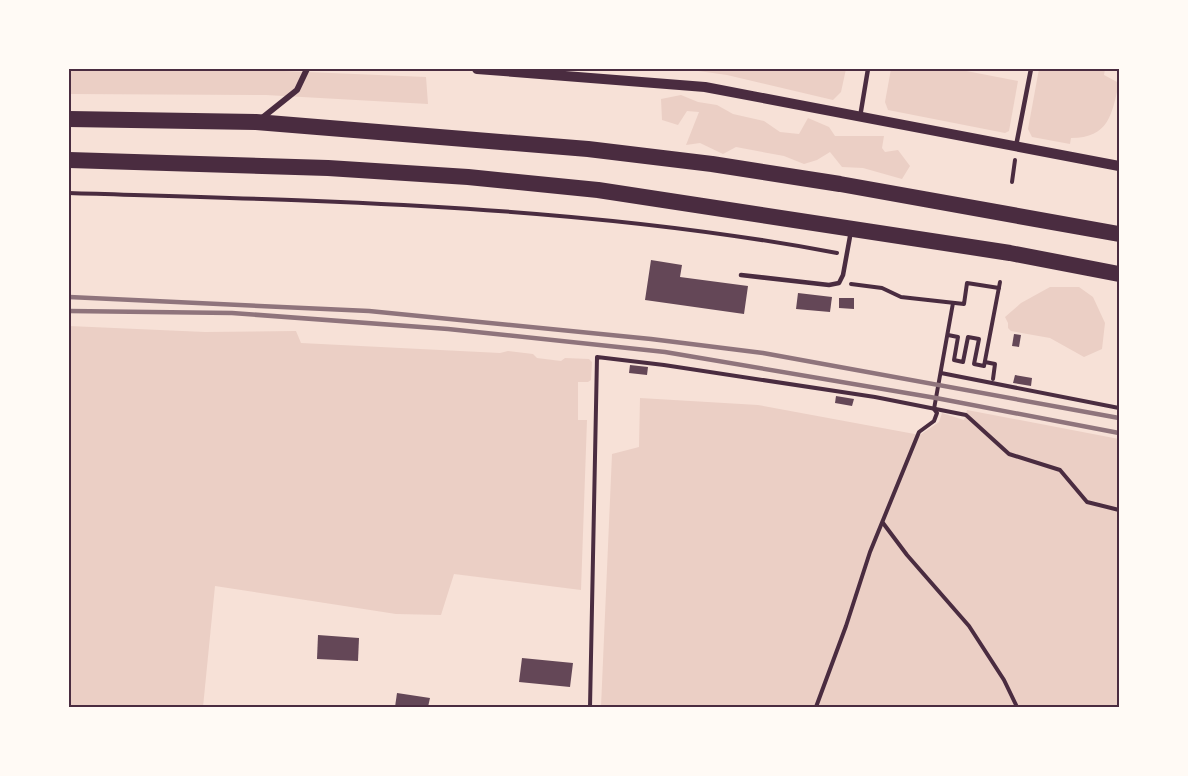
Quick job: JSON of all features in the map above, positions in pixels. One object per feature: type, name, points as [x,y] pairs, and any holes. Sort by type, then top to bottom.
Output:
[{"type":"highway","points":[[69,119],[256,122],[588,149],[840,184],[1119,234]]},
{"type":"highway","points":[[69,160],[328,168],[468,177],[598,190],[1010,253],[1119,274]]},
{"type":"street","points":[[256,122],[297,90],[307,69]]},
{"type":"street","points":[[477,69],[705,87],[1119,165]]},
{"type":"lane","points":[[860,117],[868,69]]},
{"type":"lane","points":[[1016,147],[1031,69]]},
{"type":"lane","points":[[741,275],[829,285],[839,283],[851,229]]},
{"type":"path","points":[[1012,182],[1014,164]]},
{"type":"path","points":[[69,193],[399,205],[625,222],[783,243],[846,255]]},
{"type":"path","points":[[855,285],[882,288],[901,297],[964,304],[967,283],[999,285],[984,366],[974,364],[979,339],[968,337],[963,362],[954,360],[958,337],[948,335]]},
{"type":"path","points":[[816,707],[870,552],[919,432],[934,421],[937,413],[934,409],[953,303]]},
{"type":"path","points":[[590,707],[597,357],[875,397],[966,415],[1009,454],[1060,470],[1087,502],[1119,510]]},
{"type":"path","points":[[985,362],[995,364],[993,379]]},
{"type":"path","points":[[941,373],[1119,408]]},
{"type":"path","points":[[883,523],[907,555],[969,626],[1004,680],[1017,707]]},
{"type":"shaded area","points":[[69,69],[234,69],[426,77],[428,104],[266,95],[69,94]]},
{"type":"shaded area","points":[[684,69],[846,69],[841,92],[833,100],[727,75]]},
{"type":"shaded area","points":[[891,69],[956,69],[1018,81],[1009,131],[1005,133],[888,110],[885,102]]},
{"type":"shaded area","points":[[1039,69],[1105,69],[1104,75],[1119,83],[1111,114],[1101,129],[1084,137],[1071,138],[1070,144],[1032,137],[1028,129]]},
{"type":"shaded area","points":[[681,95],[698,102],[717,105],[733,114],[764,121],[780,132],[799,134],[808,118],[829,127],[835,136],[884,136],[882,148],[885,152],[898,150],[910,166],[902,179],[863,168],[842,167],[830,152],[817,160],[804,164],[784,156],[736,147],[723,154],[700,143],[686,145],[699,112],[687,111],[678,125],[662,120],[661,99]]},
{"type":"shaded area","points":[[1050,287],[1079,287],[1093,297],[1105,323],[1102,349],[1084,357],[1050,338],[1011,331],[1008,328],[1005,317],[1021,303]]},
{"type":"shaded area","points":[[69,326],[205,332],[296,331],[301,343],[500,353],[508,351],[561,361],[565,358],[589,359],[592,362],[591,380],[578,382],[578,420],[587,420],[581,590],[454,574],[441,615],[396,614],[215,586],[203,707],[69,706]]},
{"type":"shaded area","points":[[640,398],[758,405],[920,435],[939,422],[942,413],[964,420],[967,410],[1119,439],[1119,707],[601,707],[612,454],[639,447]]},
{"type":"building","points":[[651,260],[682,265],[680,277],[748,286],[744,314],[645,300]]},
{"type":"building","points":[[798,293],[832,297],[830,312],[796,309]]},
{"type":"building","points":[[839,298],[854,298],[854,309],[839,308]]},
{"type":"building","points":[[1014,334],[1021,335],[1019,347],[1012,346]]},
{"type":"building","points":[[630,365],[648,367],[647,375],[629,373]]},
{"type":"building","points":[[1015,375],[1032,378],[1031,386],[1013,383]]},
{"type":"building","points":[[836,396],[854,399],[852,406],[835,403]]},
{"type":"building","points":[[318,635],[359,638],[358,661],[317,659]]},
{"type":"building","points":[[522,658],[573,663],[570,687],[519,682]]},
{"type":"building","points":[[397,693],[430,698],[428,707],[395,707]]},
{"type":"railway","points":[[69,297],[369,311],[651,339],[763,353],[1119,418]]},
{"type":"railway","points":[[69,311],[232,313],[448,329],[665,352],[936,398],[1119,433]]}]
